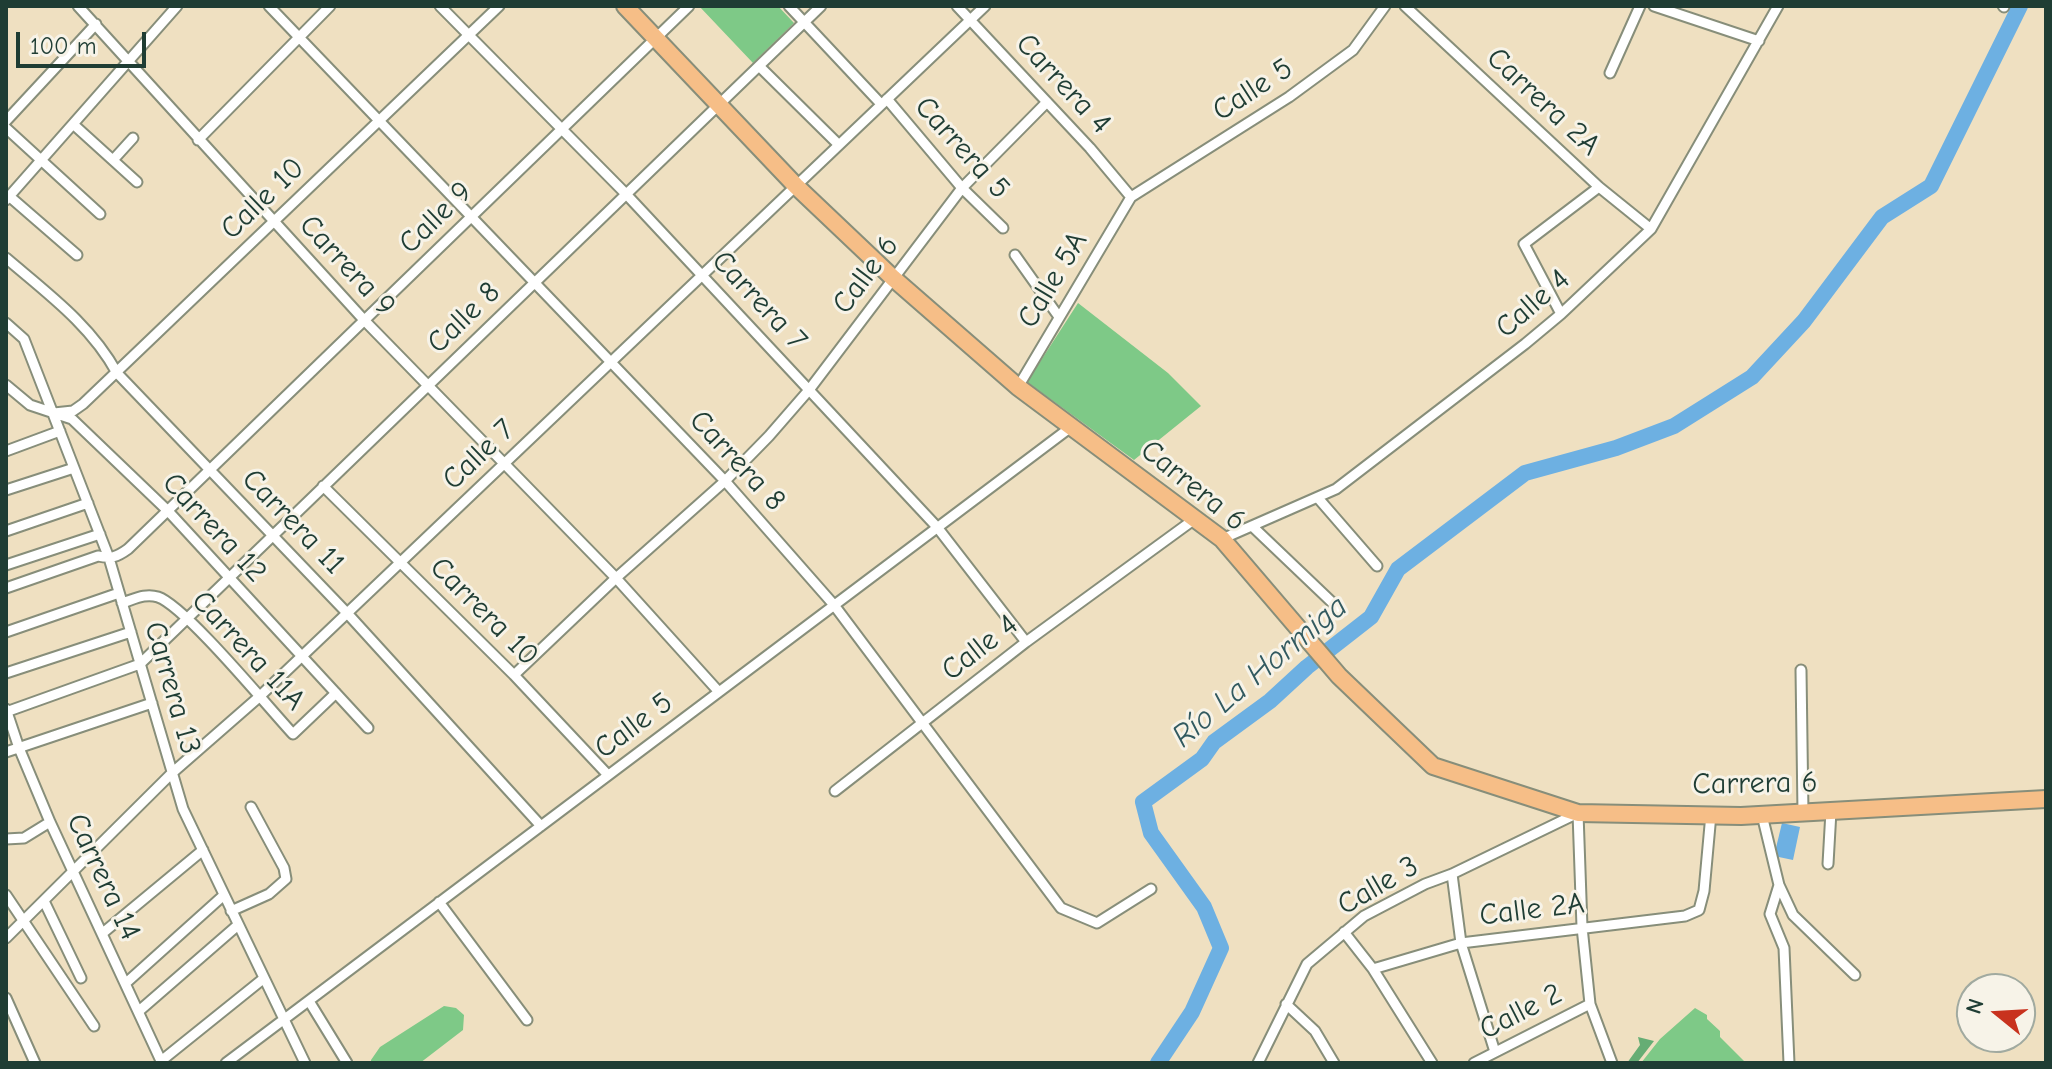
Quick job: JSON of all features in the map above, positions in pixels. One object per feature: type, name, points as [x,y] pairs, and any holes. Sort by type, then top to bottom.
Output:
[{"type":"main road","name":"Carrera 6","points":[[625,6],[796,186],[893,278],[1018,387],[1222,539],[1339,676],[1433,766],[1578,813],[1762,815],[2046,799]]},
{"type":"street","name":"Carrera 9","points":[[78,6],[364,320],[616,578],[719,692]]},
{"type":"street","points":[[77,255],[8,198],[177,6]]},
{"type":"street","name":"Carrera 8","points":[[269,6],[725,481],[834,605],[1061,908],[1097,923],[1151,889]]},
{"type":"street","points":[[198,140],[330,6]]},
{"type":"street","name":"Carrera 7","points":[[440,6],[626,194],[937,527],[1026,642]]},
{"type":"street","name":"Calle 10","points":[[54,413],[73,411],[117,373],[499,6]]},
{"type":"street","name":"Calle 9","points":[[109,558],[128,549],[168,511],[689,6]]},
{"type":"street","name":"Carrera 5","points":[[789,6],[1003,228]]},
{"type":"street","name":"Calle 8","points":[[140,664],[821,6]]},
{"type":"street","name":"Carrera 4","points":[[957,6],[1131,197]]},
{"type":"street","name":"Calle 7","points":[[6,938],[172,773],[259,697],[985,6]]},
{"type":"street","name":"Calle 5","points":[[1131,197],[1289,97],[1353,50],[1385,6]]},
{"type":"street","name":"Carrera 2A","points":[[1405,6],[1599,187],[1651,229]]},
{"type":"street","points":[[1610,73],[1640,6]]},
{"type":"street","points":[[1654,6],[1759,41]]},
{"type":"street","name":"Calle 4","points":[[1222,539],[1318,498],[1349,480],[1561,314],[1651,229],[1778,6]]},
{"type":"street","points":[[6,121],[96,24]]},
{"type":"street","points":[[759,66],[839,145]]},
{"type":"street","name":"Calle 6","points":[[514,675],[725,481],[769,436],[809,390],[962,188],[1047,102]]},
{"type":"street","points":[[73,124],[137,182]]},
{"type":"street","points":[[6,128],[100,214]]},
{"type":"street","points":[[113,160],[133,138]]},
{"type":"street","points":[[1561,314],[1524,244],[1599,187]]},
{"type":"street","name":"Calle 5A","points":[[1018,387],[1131,197]]},
{"type":"street","points":[[1015,255],[1059,317]]},
{"type":"street","name":"Carrera 11","points":[[6,258],[77,318],[117,373],[347,613],[541,826]]},
{"type":"street","name":"Carrera 13","points":[[6,323],[24,339],[109,558],[183,809],[305,1063]]},
{"type":"street","name":"Carrera 12","points":[[6,385],[30,405],[72,419],[168,511],[368,728]]},
{"type":"street","name":"Calle 5","points":[[226,1063],[1071,427]]},
{"type":"street","points":[[6,451],[60,431]]},
{"type":"street","points":[[6,490],[74,468]]},
{"type":"street","name":"Carrera 10","points":[[323,486],[514,675],[608,775]]},
{"type":"street","points":[[1318,498],[1377,566]]},
{"type":"street","points":[[6,531],[88,503]]},
{"type":"street","name":"Calle 4","points":[[835,791],[1026,642],[1196,518]]},
{"type":"street","points":[[1252,526],[1339,609]]},
{"type":"street","points":[[6,565],[100,534]]},
{"type":"street","points":[[6,588],[98,556],[109,558]]},
{"type":"street","name":"Carrera 11A","points":[[121,598],[146,595],[167,601],[187,618],[293,734],[336,693]]},
{"type":"street","points":[[6,632],[121,598]]},
{"type":"street","points":[[6,673],[131,632]]},
{"type":"street","points":[[6,711],[140,664]]},
{"type":"street","points":[[1801,670],[1803,813]]},
{"type":"street","points":[[6,752],[152,703]]},
{"type":"street","name":"Carrera 14","points":[[6,711],[50,822],[104,932],[162,1062]]},
{"type":"street","points":[[231,911],[269,894],[286,879],[284,868],[251,807]]},
{"type":"street","points":[[1828,864],[1831,811]]},
{"type":"street","points":[[1578,813],[1582,927],[1590,1004],[1612,1063]]},
{"type":"street","name":"Calle 3","points":[[1258,1063],[1307,964],[1344,932],[1375,910],[1425,884],[1578,813]]},
{"type":"street","name":"Calle 2A","points":[[1373,969],[1461,943],[1685,916],[1699,910],[1704,891],[1711,814]]},
{"type":"street","points":[[1762,815],[1779,885],[1793,915],[1855,975]]},
{"type":"street","points":[[6,839],[24,838],[50,822]]},
{"type":"street","points":[[104,932],[203,850]]},
{"type":"street","points":[[1452,874],[1461,943],[1495,1052]]},
{"type":"street","points":[[1779,885],[1770,914],[1784,948],[1789,1063]]},
{"type":"street","points":[[6,895],[94,1026]]},
{"type":"street","points":[[126,983],[224,895]]},
{"type":"street","points":[[44,901],[81,978]]},
{"type":"street","points":[[439,902],[527,1020]]},
{"type":"street","points":[[139,1011],[238,925]]},
{"type":"street","points":[[1344,932],[1373,969],[1432,1063]]},
{"type":"street","points":[[162,1062],[263,979]]},
{"type":"street","points":[[6,998],[35,1063]]},
{"type":"street","points":[[309,1001],[347,1063]]},
{"type":"street","points":[[1286,1004],[1315,1031],[1334,1063]]},
{"type":"street","name":"Calle 2","points":[[1474,1063],[1590,1004]]},
{"type":"green space","points":[[699,6],[778,6],[794,23],[753,63]]},
{"type":"green space","points":[[1078,303],[1168,373],[1201,406],[1134,460],[1027,382]]},
{"type":"green space","points":[[444,1006],[456,1008],[464,1015],[463,1030],[420,1063],[371,1063],[380,1047]]},
{"type":"green space","points":[[1695,1008],[1707,1015],[1707,1019],[1720,1031],[1720,1037],[1746,1063],[1641,1063],[1660,1039]]},
{"type":"green space","points":[[1638,1037],[1654,1041],[1637,1063],[1627,1063],[1640,1045]]},
{"type":"water","points":[[1782,823],[1800,827],[1793,860],[1774,856]]},
{"type":"waterway","name":"Río La Hormiga","points":[[1158,1063],[1192,1012],[1221,948],[1204,907],[1151,833],[1143,802],[1202,759],[1214,742],[1270,701],[1307,667],[1371,617],[1398,569],[1525,473],[1616,448],[1674,426],[1752,377],[1804,321],[1882,217],[1931,186],[2020,6]]}]
